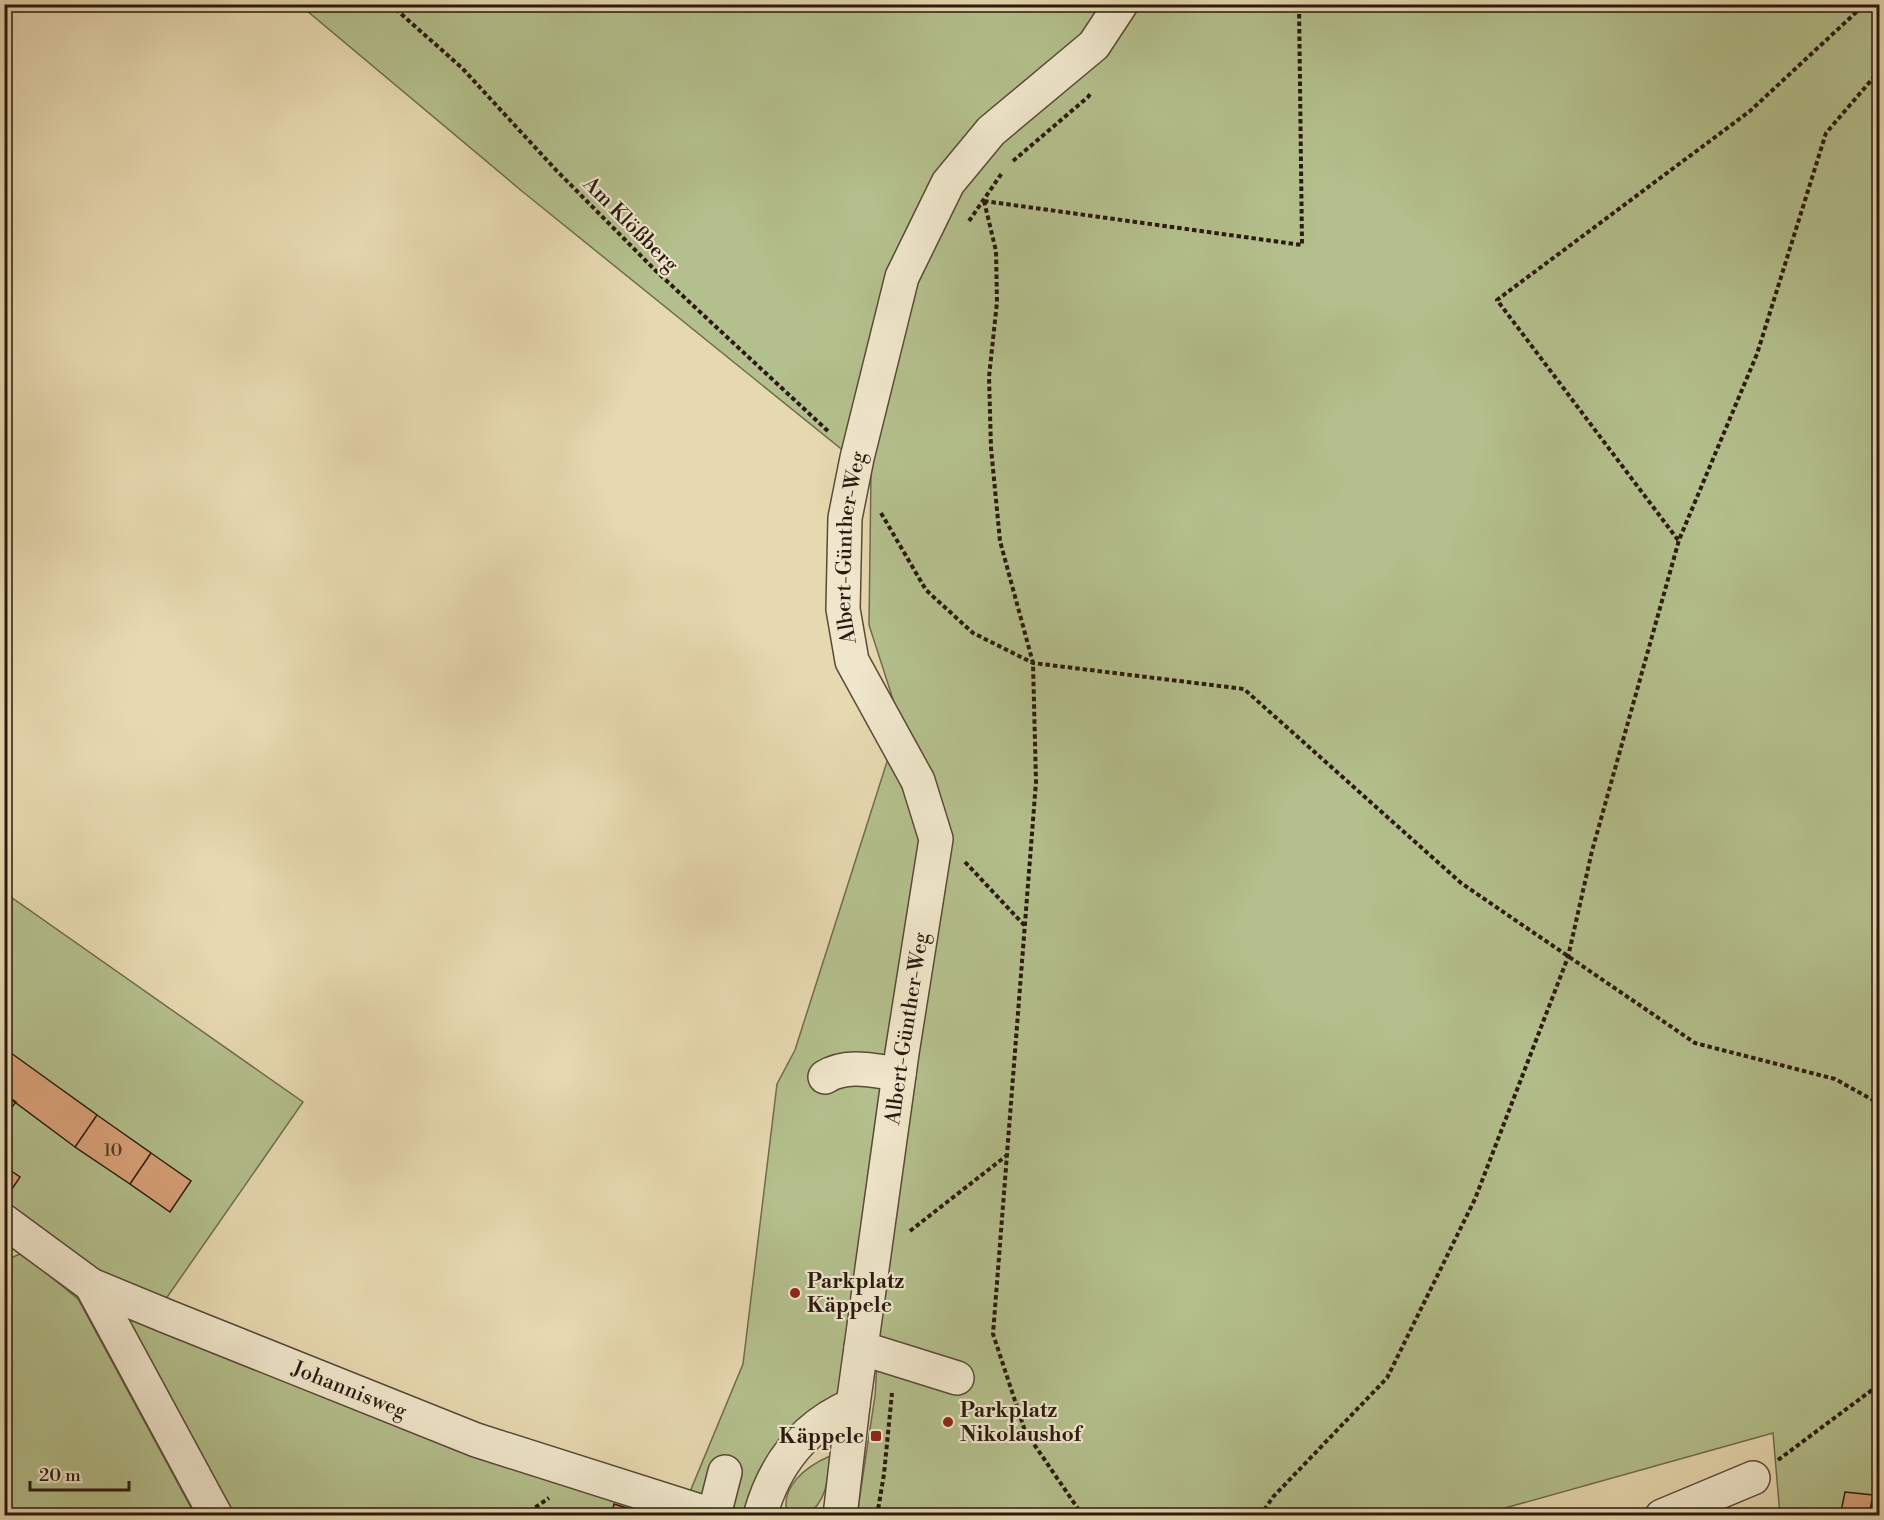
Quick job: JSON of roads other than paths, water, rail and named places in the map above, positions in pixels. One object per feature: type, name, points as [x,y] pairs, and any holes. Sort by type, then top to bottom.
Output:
[{"type":"street","name":"Albert-Günther-Weg","points":[[840,1515],[899,1074],[936,839],[918,781],[852,661],[843,609],[844,518],[902,277],[948,183],[991,131],[1094,45],[1121,4]]},
{"type":"street","points":[[825,1077],[834,1071],[851,1068],[899,1074]]},
{"type":"street","name":"Johannisweg","points":[[4,1221],[92,1285],[349,1391],[476,1440],[714,1515]]},
{"type":"street","points":[[92,1285],[216,1515]]},
{"type":"street","points":[[861,1348],[957,1378]]},
{"type":"street","points":[[760,1515],[773,1480],[793,1449],[815,1427],[853,1405]]},
{"type":"street","points":[[714,1515],[725,1472]]},
{"type":"street","points":[[1662,1515],[1753,1478]]},
{"type":"place","name":"Parkplatz Käppele","points":[[795,1293]]},
{"type":"place","name":"Parkplatz Nikolaushof","points":[[948,1422]]},
{"type":"place","name":"Käppele","points":[[876,1436]]}]
